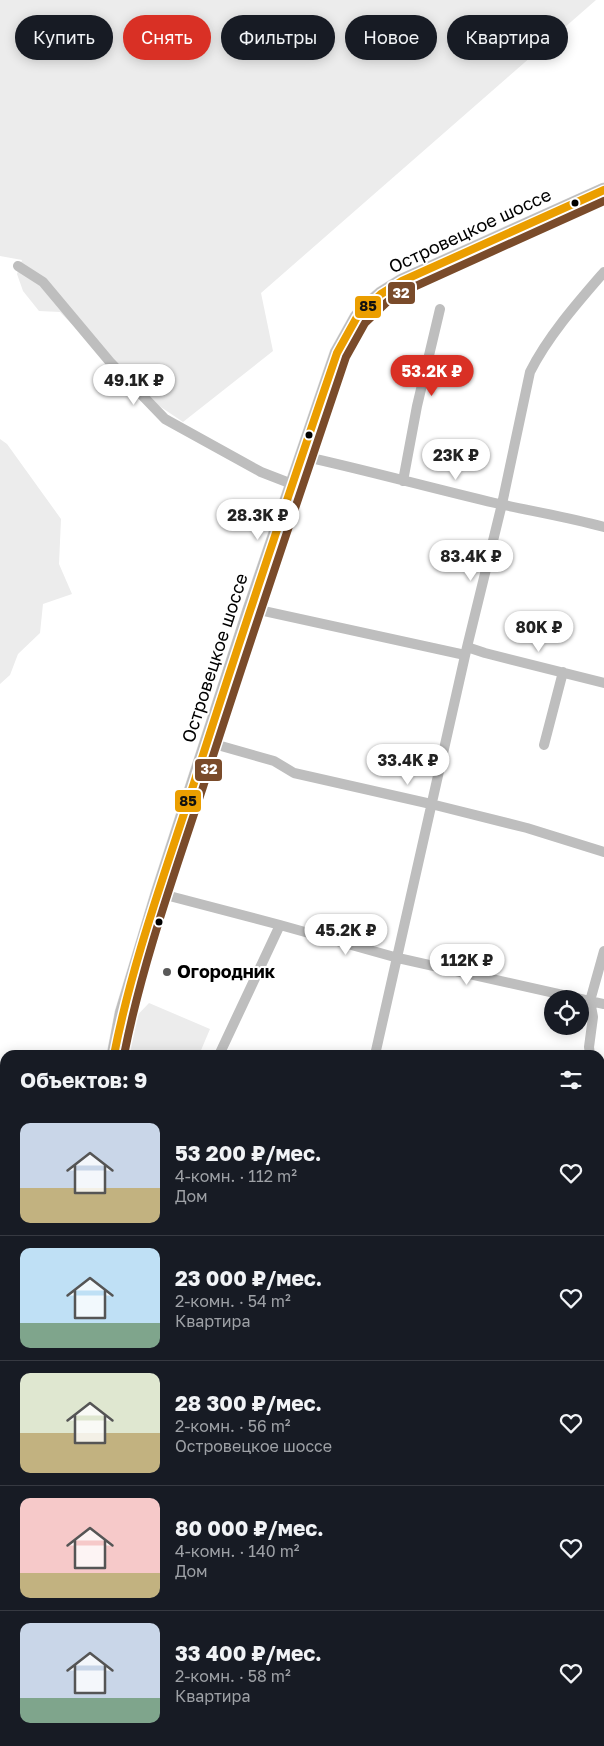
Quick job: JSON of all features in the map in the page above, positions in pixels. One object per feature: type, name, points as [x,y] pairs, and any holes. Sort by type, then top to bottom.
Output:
[{"type":"main road","name":"Островецкое шоссе","points":[[115,1050],[122,1013],[158,893],[250,608],[337,353],[357,317],[381,294],[433,266],[604,190]]},
{"type":"street","points":[[18,266],[43,282],[110,362],[165,419],[261,472],[292,484]]},
{"type":"street","points":[[376,1050],[466,651],[502,504],[530,372],[538,356],[572,310],[604,272]]},
{"type":"street","points":[[403,481],[417,406],[440,309]]},
{"type":"street","points":[[302,456],[502,504],[604,526]]},
{"type":"street","points":[[250,608],[466,651],[485,653],[604,683]]},
{"type":"street","points":[[544,745],[563,672]]},
{"type":"street","points":[[207,742],[274,761],[294,773],[432,804],[527,828],[604,852]]},
{"type":"street","points":[[158,893],[398,958],[604,1004]]},
{"type":"street","points":[[221,1050],[280,925]]},
{"type":"street","points":[[590,1050],[593,1017],[590,1001],[604,951]]},
{"type":"shaded area","points":[[0,0],[596,0],[568,24],[568,15],[447,15],[447,60],[527,60],[261,293],[273,351],[183,422],[149,399],[60,312],[39,311],[23,291],[17,274],[22,260],[0,256]]},
{"type":"shaded area","points":[[0,439],[7,444],[61,519],[59,564],[72,594],[43,604],[40,633],[18,654],[10,675],[0,684]]},
{"type":"shaded area","points":[[149,1003],[210,1029],[201,1050],[123,1050],[129,1024]]},
{"type":"transit line","name":"85","points":[[115,1050],[130,986],[150,918],[282,514],[337,353],[357,317],[381,294],[402,281],[604,190]]},
{"type":"transit line","name":"32","points":[[125,1050],[131,1021],[159,920],[238,679],[346,357],[365,323],[387,302],[407,290],[604,201]]},
{"type":"place","name":"Огородник","points":[[167,972]]}]
